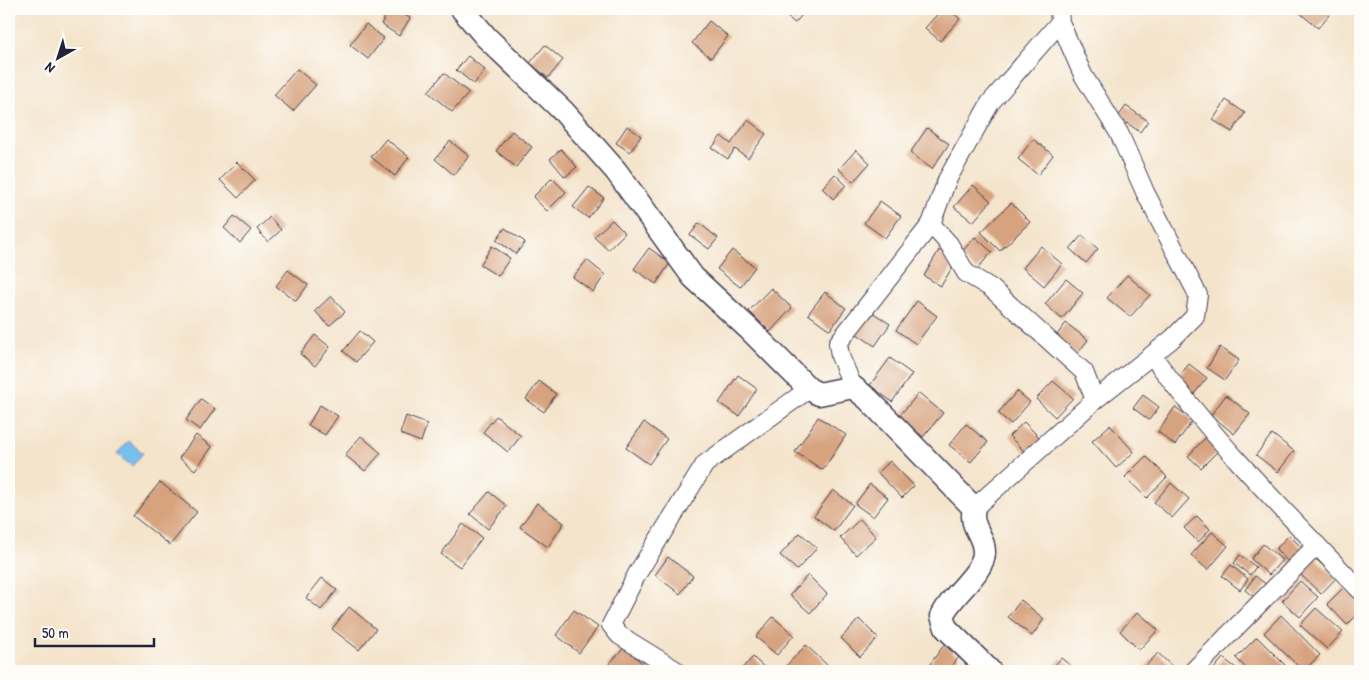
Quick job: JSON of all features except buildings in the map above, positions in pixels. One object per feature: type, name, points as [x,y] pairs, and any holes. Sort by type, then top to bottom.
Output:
[{"type":"street","points":[[462,9],[486,37],[564,112],[609,164],[693,277],[809,389],[819,394],[853,387]]},
{"type":"street","points":[[974,508],[868,399],[853,387],[840,356],[838,343],[931,224],[948,180],[990,103],[1060,15]]},
{"type":"street","points":[[990,671],[946,628],[942,616],[946,606],[979,569],[984,553],[983,540],[974,527],[972,516],[974,508],[1095,400],[1172,339],[1196,316],[1198,295],[1145,192],[1119,133],[1083,75],[1060,15]]},
{"type":"street","points":[[931,224],[949,244],[966,274],[991,288],[1084,372],[1095,400]]},
{"type":"street","points":[[1152,354],[1200,419],[1261,487],[1360,590]]},
{"type":"street","points":[[677,671],[618,635],[611,625],[637,574],[705,464],[809,389]]},
{"type":"street","points":[[1193,671],[1317,545]]},
{"type":"water","points":[[128,441],[143,453],[132,466],[117,454]]}]
